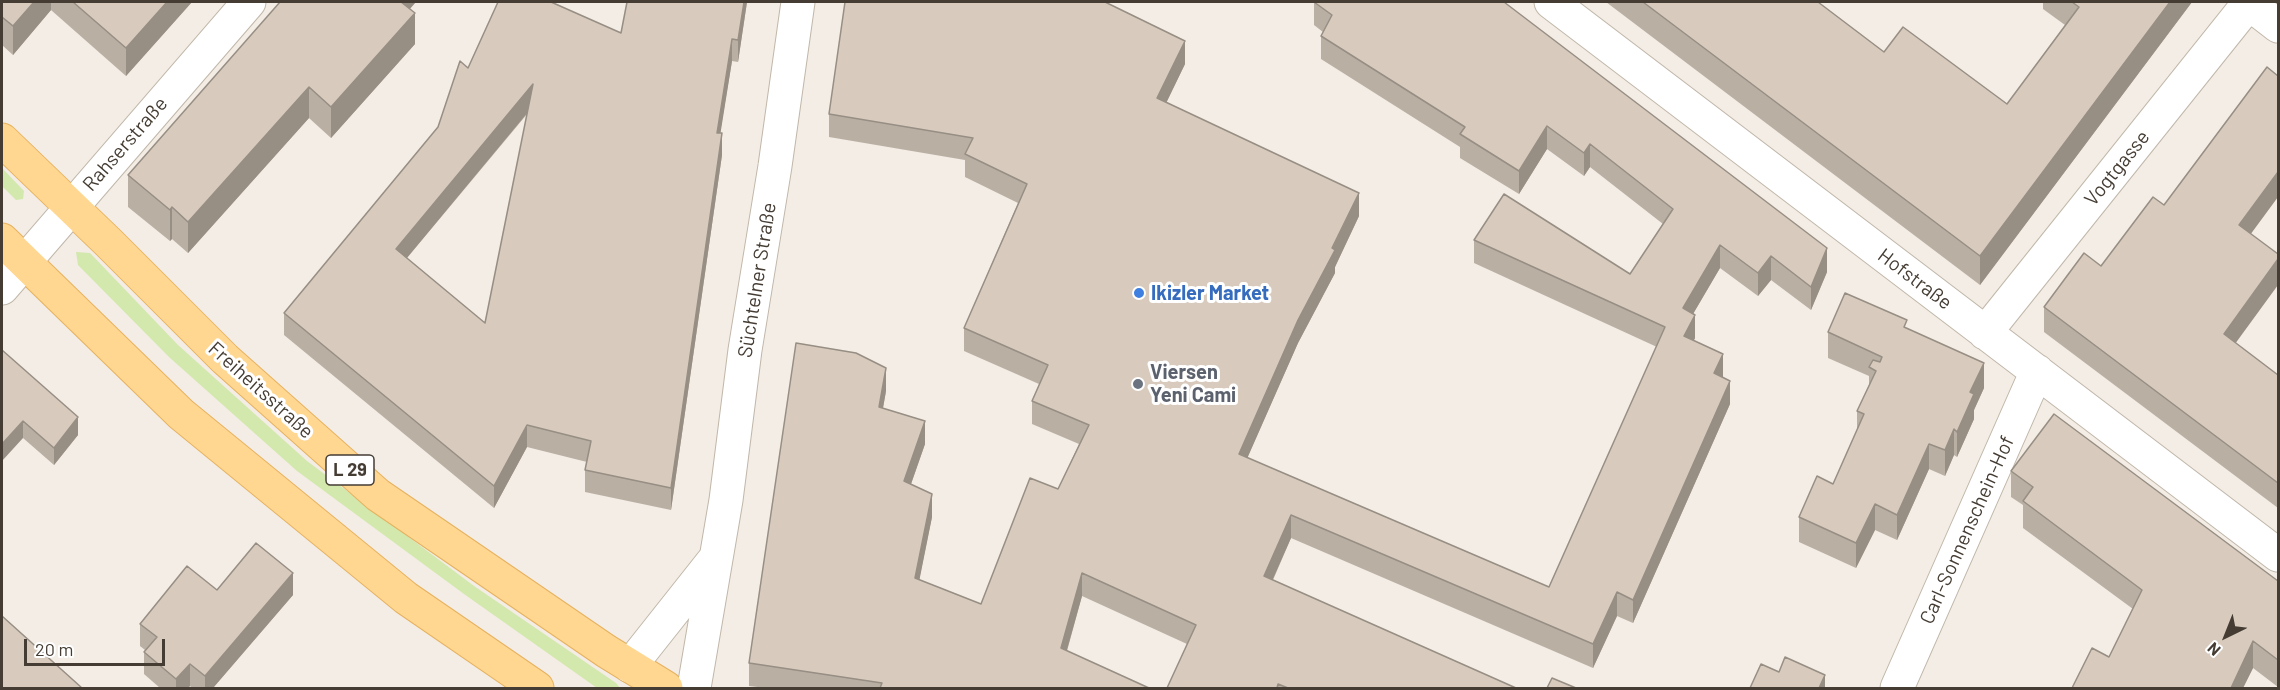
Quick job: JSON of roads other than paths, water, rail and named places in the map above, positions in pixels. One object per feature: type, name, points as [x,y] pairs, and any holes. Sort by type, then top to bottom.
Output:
[{"type":"main road","name":"Freiheitsstraße","points":[[2,140],[225,359],[378,495],[666,688]]},
{"type":"main road","points":[[12,251],[181,414],[406,598],[537,688]]},
{"type":"street","name":"Rahserstraße","points":[[2,288],[12,251],[71,207],[249,2]]},
{"type":"street","name":"Süchtelner Straße","points":[[694,688],[726,500],[745,350],[775,166],[798,2]]},
{"type":"street","name":"Hofstraße","points":[[1551,2],[2278,555]]},
{"type":"street","name":"Vogtgasse","points":[[1985,333],[2248,2]]},
{"type":"street","points":[[2248,2],[2278,26]]},
{"type":"street","name":"Carl-Sonnenschein-Hof","points":[[1897,688],[2037,371]]},
{"type":"street","name":"Süchtelner Straße","points":[[630,666],[716,559]]},
{"type":"place","name":"Ikizler Market","points":[[1139,293]]},
{"type":"place","name":"Viersen Yeni Cami","points":[[1138,384]]}]
